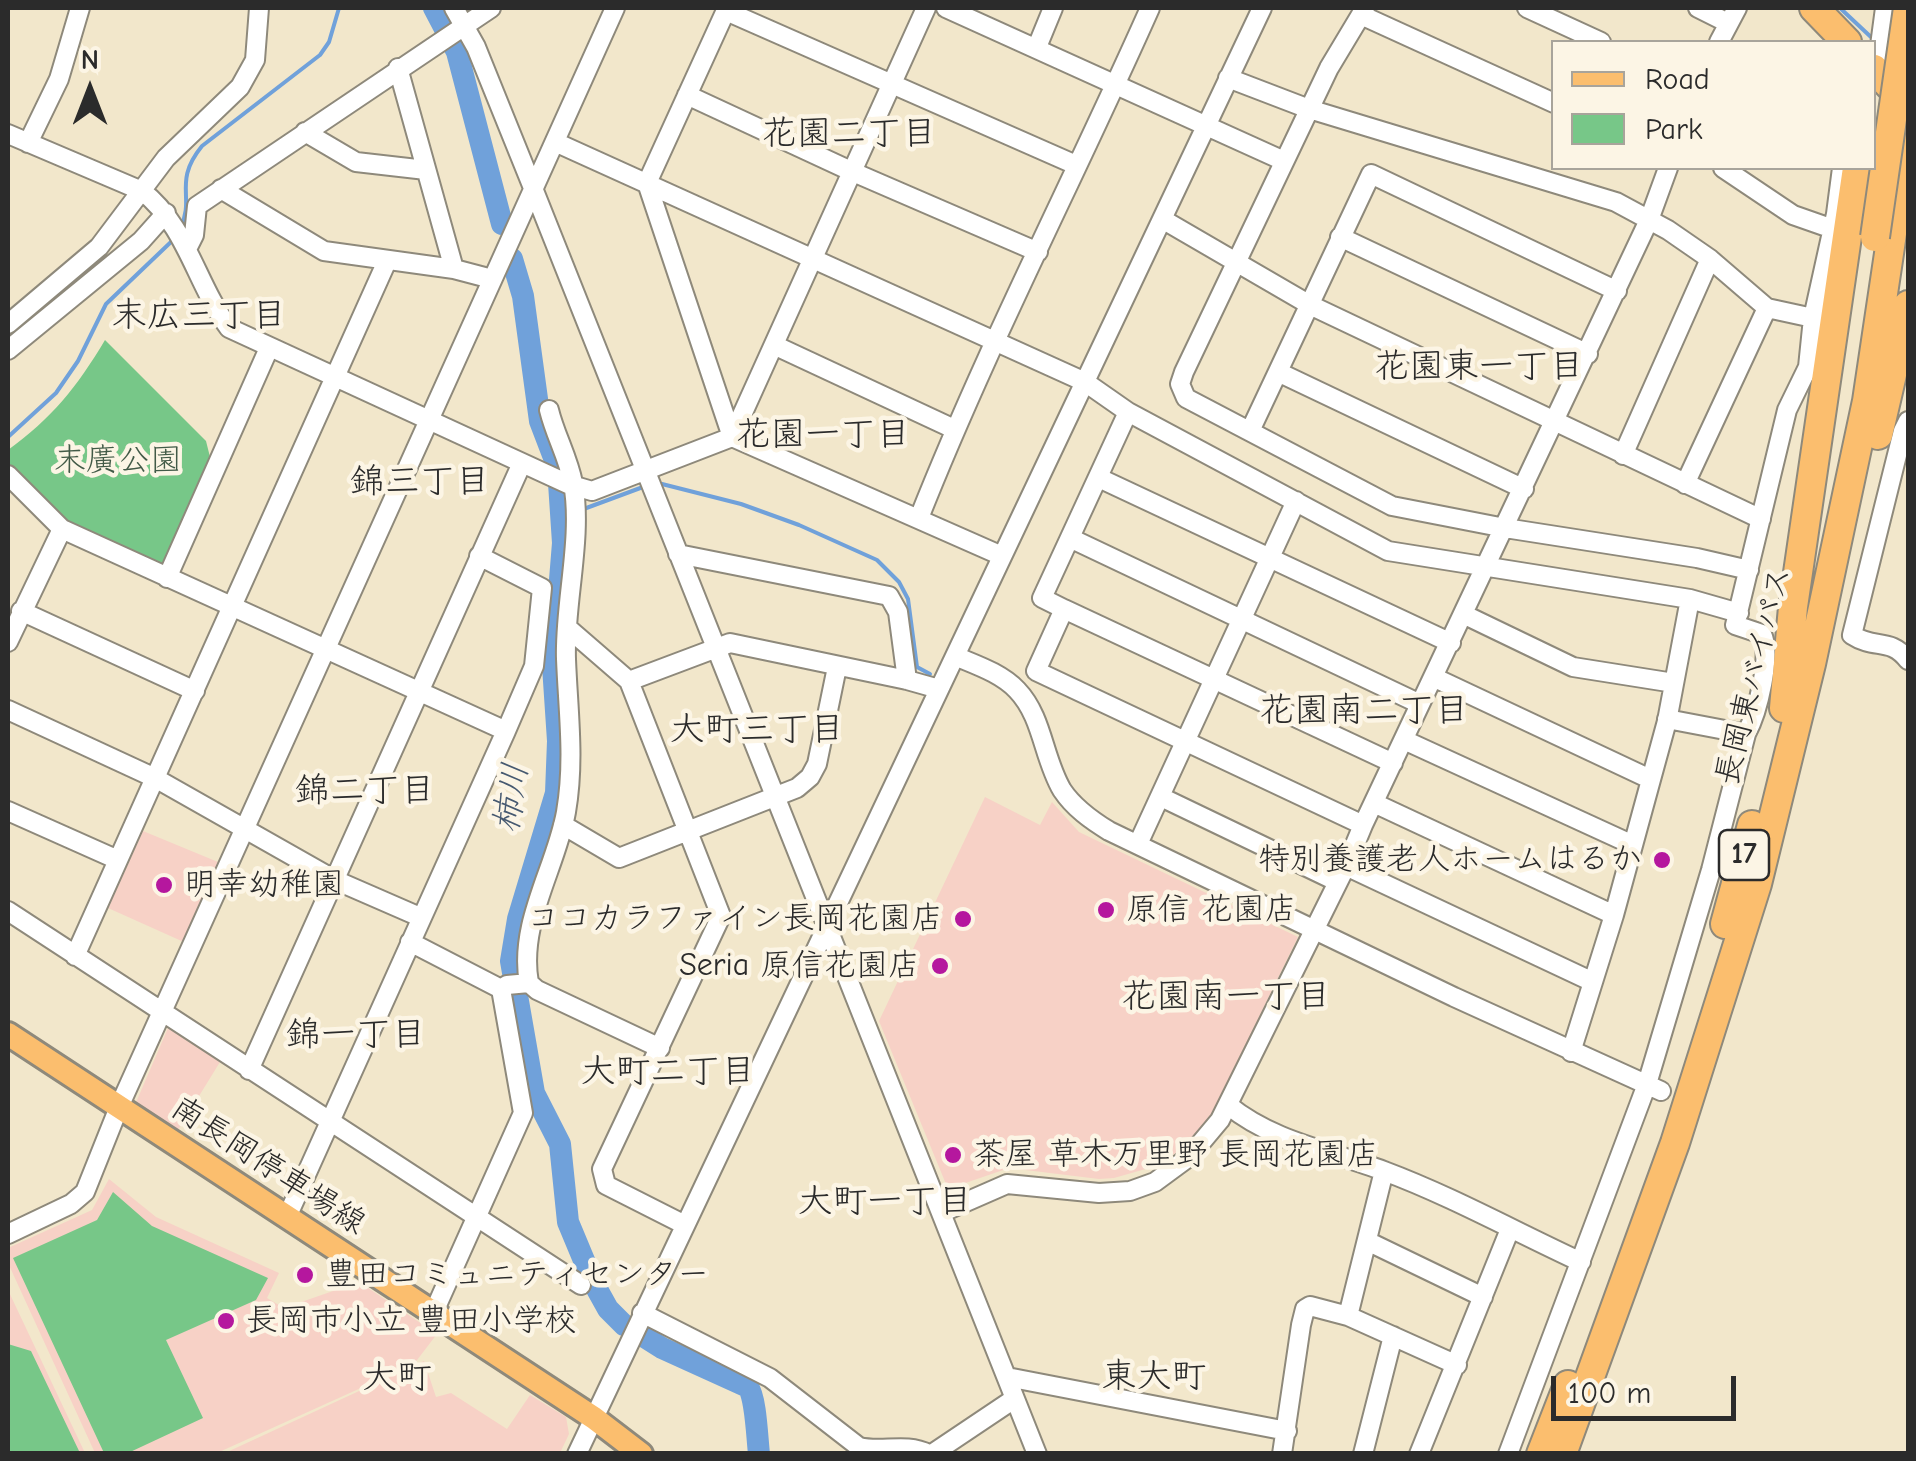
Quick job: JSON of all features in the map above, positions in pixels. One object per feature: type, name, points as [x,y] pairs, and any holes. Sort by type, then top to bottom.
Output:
[{"type":"highway","name":"長岡東バイパス","points":[[1562,1454],[1675,1143],[1757,884],[1832,572],[1867,401],[1908,8]]},
{"type":"highway","points":[[1876,69],[1908,106]]},
{"type":"highway","points":[[1876,112],[1891,103],[1908,106]]},
{"type":"highway","name":"長岡東バイパス","points":[[1540,1454],[1606,1286],[1701,1007],[1784,708],[1821,554],[1908,126]]},
{"type":"highway","points":[[1784,708],[1793,606],[1856,170]]},
{"type":"highway","points":[[1757,884],[1818,681],[1908,306]]},
{"type":"main road","name":"南長岡停車場線","points":[[8,1034],[594,1418],[641,1454]]},
{"type":"street","points":[[28,143],[59,79],[80,8]]},
{"type":"street","points":[[8,324],[16,305],[99,247],[179,144],[240,87],[254,60],[258,8]]},
{"type":"street","points":[[454,8],[456,33],[533,188],[1037,1454]]},
{"type":"street","points":[[185,243],[194,235],[197,206],[490,8]]},
{"type":"street","points":[[8,1234],[71,1204],[86,1192],[119,1108],[615,8]]},
{"type":"street","points":[[8,134],[142,190],[169,216],[229,328],[428,421],[592,491],[732,437],[926,8]]},
{"type":"street","points":[[946,8],[1284,162]]},
{"type":"street","points":[[1037,47],[1053,8]]},
{"type":"street","points":[[919,518],[994,340],[1150,8]]},
{"type":"street","points":[[577,1454],[1262,8]]},
{"type":"street","points":[[1527,8],[1597,40]]},
{"type":"street","points":[[1698,8],[1733,15],[1720,40]]},
{"type":"street","points":[[1876,62],[1886,8]]},
{"type":"street","points":[[1002,556],[732,437],[647,182],[726,9],[890,86],[1076,165]]},
{"type":"street","points":[[1551,102],[1363,11],[1329,68],[1180,384],[1186,398],[1392,506],[1749,570]]},
{"type":"street","points":[[398,68],[454,269]]},
{"type":"street","points":[[1228,78],[1309,109],[1590,192],[1649,220],[1710,259],[1767,308],[1812,318]]},
{"type":"street","points":[[687,95],[1038,252]]},
{"type":"street","points":[[305,132],[356,162],[426,170]]},
{"type":"street","points":[[555,142],[1085,382],[1128,412],[1388,552],[1690,599],[1738,613]]},
{"type":"street","points":[[942,1212],[1008,1184],[1099,1194],[1144,1187],[1166,1176],[1200,1147],[1228,1105],[1315,931],[1588,354],[1649,220],[1667,170]]},
{"type":"street","points":[[1726,170],[1793,215],[1833,229]]},
{"type":"street","points":[[1508,1454],[1581,1262],[1654,1088],[1746,734],[1753,721],[1768,646],[1762,634],[1736,625],[1788,410],[1808,367],[1812,318],[1833,229],[1842,170]]},
{"type":"street","points":[[1250,431],[1371,174],[1617,291]]},
{"type":"street","points":[[221,189],[324,250],[454,269],[492,279]]},
{"type":"street","points":[[8,350],[169,216]]},
{"type":"street","points":[[1162,219],[1310,305],[1761,519]]},
{"type":"street","points":[[1340,236],[1588,354]]},
{"type":"street","points":[[1624,454],[1710,259]]},
{"type":"street","points":[[75,956],[386,261]]},
{"type":"street","points":[[1685,484],[1767,308]]},
{"type":"street","points":[[776,346],[954,429]]},
{"type":"street","points":[[167,578],[269,348]]},
{"type":"street","points":[[1278,372],[1524,488]]},
{"type":"street","points":[[433,1314],[524,1106],[515,985],[526,959],[541,889],[562,825],[573,758],[566,654],[573,582],[564,482],[549,410]]},
{"type":"street","points":[[1128,412],[1042,598],[1393,763]]},
{"type":"street","points":[[1908,421],[1852,635],[1865,643],[1901,649],[1908,660]]},
{"type":"street","points":[[249,1070],[522,463]]},
{"type":"street","points":[[8,475],[62,529],[506,731]]},
{"type":"street","points":[[1099,478],[1451,643]]},
{"type":"street","points":[[1138,844],[1296,501]]},
{"type":"street","points":[[8,642],[62,529]]},
{"type":"street","points":[[1070,538],[1420,704]]},
{"type":"street","points":[[678,554],[889,596],[898,612],[907,680]]},
{"type":"street","points":[[287,1217],[534,666],[542,588],[479,556]]},
{"type":"street","points":[[1572,1052],[1667,719],[1690,599]]},
{"type":"street","points":[[1064,609],[1036,671],[1363,825]]},
{"type":"street","points":[[21,611],[195,691]]},
{"type":"street","points":[[1465,615],[1573,667],[1674,683]]},
{"type":"street","points":[[568,630],[629,681],[689,831],[720,922],[602,1169],[606,1185],[685,1225]]},
{"type":"street","points":[[629,681],[730,643],[939,690]]},
{"type":"street","points":[[955,656],[992,672],[1015,688],[1029,706],[1054,771],[1074,805],[1109,831],[1654,1088]]},
{"type":"street","points":[[562,825],[618,858],[796,788],[810,778],[817,764],[837,667]]},
{"type":"street","points":[[1433,677],[1650,779]]},
{"type":"street","points":[[8,710],[155,778],[335,880],[420,917]]},
{"type":"street","points":[[1667,719],[1746,734]]},
{"type":"street","points":[[1404,740],[1633,846]]},
{"type":"street","points":[[1161,797],[1593,982]]},
{"type":"street","points":[[1374,803],[1614,915]]},
{"type":"street","points":[[8,811],[118,860]]},
{"type":"street","points":[[8,911],[581,1285]]},
{"type":"street","points":[[410,942],[515,985],[538,990],[660,1048]]},
{"type":"street","points":[[1228,1105],[1248,1122],[1314,1150],[1384,1171],[1581,1262]]},
{"type":"street","points":[[1348,1316],[1384,1171]]},
{"type":"street","points":[[1419,1454],[1510,1230]]},
{"type":"street","points":[[1367,1241],[1484,1297]]},
{"type":"street","points":[[1282,1454],[1304,1309],[1310,1306],[1348,1316],[1457,1364]]},
{"type":"street","points":[[642,1313],[770,1378],[859,1447],[902,1446],[930,1454],[1014,1399]]},
{"type":"street","points":[[1363,1454],[1393,1336]]},
{"type":"street","points":[[1007,1377],[1287,1431]]},
{"type":"shaded area","points":[[985,797],[1040,825],[1052,802],[1079,832],[1298,937],[1207,1124],[1192,1142],[1156,1166],[1099,1179],[1009,1168],[948,1189],[879,1021]]},
{"type":"shaded area","name":"明幸幼稚園","points":[[143,831],[218,862],[186,943],[108,908]]},
{"type":"shaded area","points":[[168,1028],[220,1062],[175,1135],[134,1107]]},
{"type":"shaded area","name":"長岡市小立 豊田小学校","points":[[109,1179],[156,1217],[279,1273],[267,1298],[284,1308],[359,1282],[437,1334],[414,1364],[217,1453],[95,1453],[8,1263],[8,1248],[92,1210]]},
{"type":"shaded area","points":[[8,1290],[85,1453],[8,1453]]},
{"type":"shaded area","points":[[424,1361],[436,1397],[451,1393],[507,1429],[530,1395],[566,1417],[569,1434],[560,1453],[225,1453]]},
{"type":"green space","name":"末廣公園","points":[[105,340],[206,441],[211,461],[162,565],[66,522],[8,464],[8,450],[62,401]]},
{"type":"green space","points":[[113,1192],[152,1226],[268,1278],[256,1300],[166,1340],[203,1418],[128,1453],[104,1453],[13,1258],[97,1220]]},
{"type":"green space","points":[[8,1344],[31,1351],[80,1453],[8,1453]]},
{"type":"waterway","points":[[180,229],[186,208],[188,170],[202,146],[320,55],[329,42],[339,8]]},
{"type":"waterway","name":"柿川","points":[[434,8],[457,52],[502,224]]},
{"type":"waterway","points":[[1840,8],[1872,38]]},
{"type":"waterway","points":[[8,437],[56,393],[78,361],[106,304],[172,241]]},
{"type":"waterway","name":"柿川","points":[[512,259],[523,296],[540,421],[558,468],[563,543],[553,666],[558,741],[556,793],[518,919],[511,961],[534,1093],[560,1144],[568,1222],[593,1282],[608,1309],[624,1325]]},
{"type":"waterway","points":[[662,484],[741,504],[877,560],[899,582],[908,599],[917,667],[930,674]]},
{"type":"waterway","points":[[581,510],[643,487]]},
{"type":"waterway","name":"柿川","points":[[643,1336],[748,1387],[759,1454]]},
{"type":"place","name":"特別養護老人ホームはるか","points":[[1662,860]]},
{"type":"place","name":"明幸幼稚園","points":[[164,885]]},
{"type":"place","name":"原信 花園店","points":[[1106,910]]},
{"type":"place","name":"ココカラファイン長岡花園店","points":[[963,919]]},
{"type":"place","name":"Seria 原信花園店","points":[[940,966]]},
{"type":"place","name":"茶屋 草木万里野 長岡花園店","points":[[953,1155]]},
{"type":"place","name":"豊田コミュニティセンター","points":[[305,1275]]},
{"type":"place","name":"長岡市小立 豊田小学校","points":[[226,1321]]},
{"type":"district","name":"花園二丁目","points":[[849,134]]},
{"type":"district","name":"末広三丁目","points":[[199,316]]},
{"type":"district","name":"花園東一丁目","points":[[1479,367]]},
{"type":"district","name":"花園一丁目","points":[[823,435]]},
{"type":"district","name":"錦三丁目","points":[[420,482]]},
{"type":"district","name":"花園南二丁目","points":[[1364,711]]},
{"type":"district","name":"大町三丁目","points":[[757,730]]},
{"type":"district","name":"錦二丁目","points":[[365,791]]},
{"type":"district","name":"花園南一丁目","points":[[1226,997]]},
{"type":"district","name":"錦一丁目","points":[[356,1035]]},
{"type":"district","name":"大町二丁目","points":[[668,1072]]},
{"type":"district","name":"大町一丁目","points":[[885,1202]]},
{"type":"district","name":"東大町","points":[[1154,1377]]},
{"type":"district","name":"大町","points":[[397,1378]]}]
